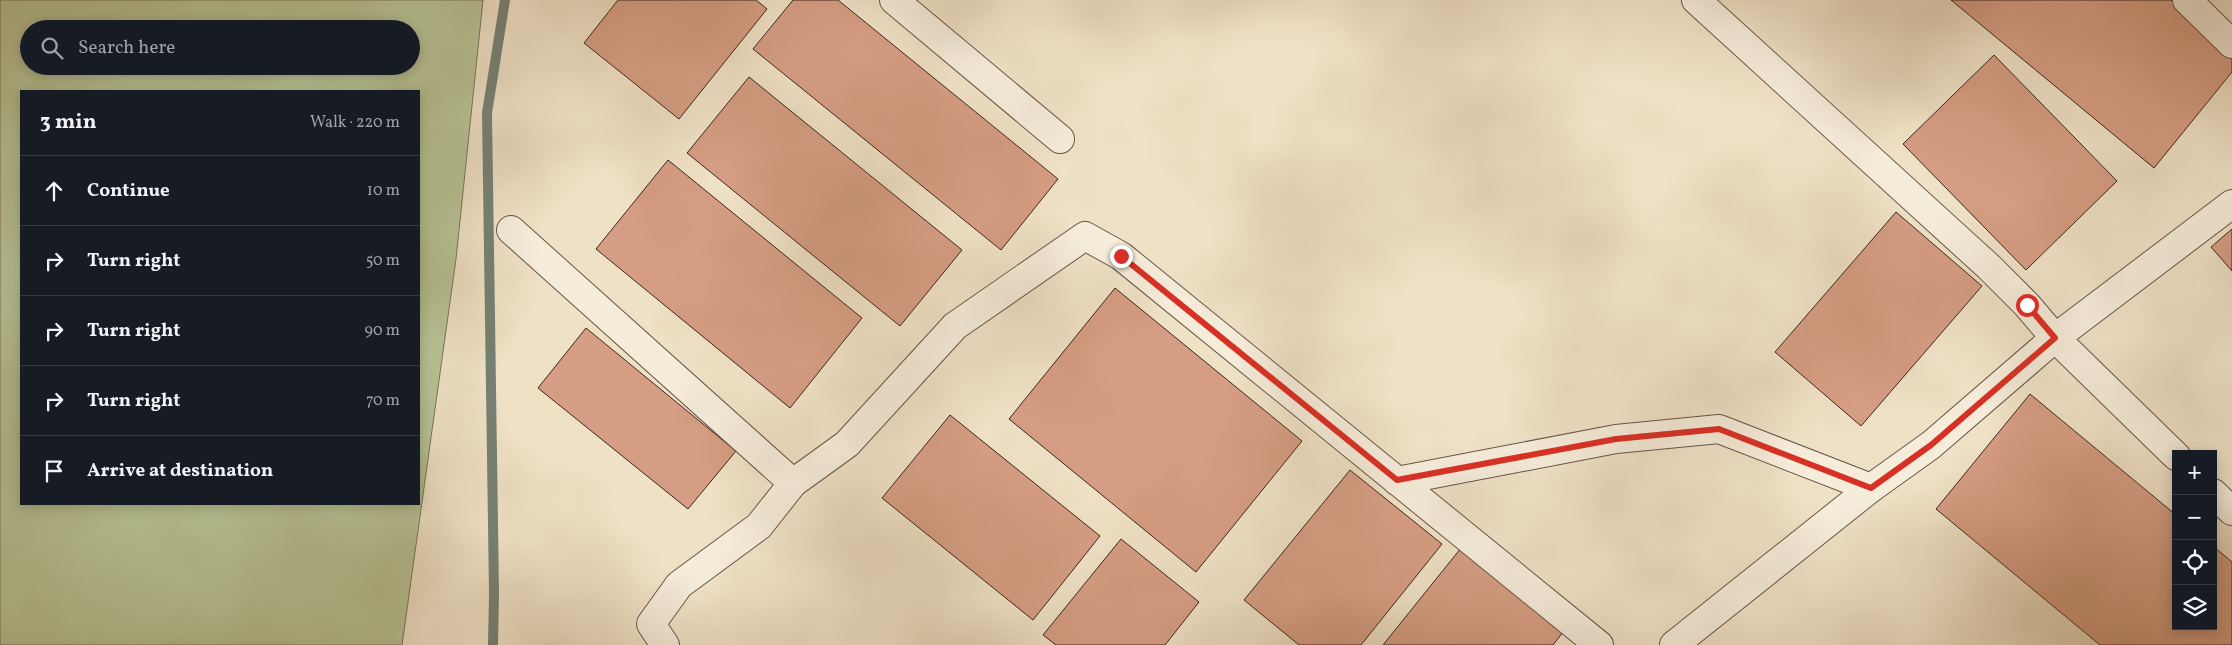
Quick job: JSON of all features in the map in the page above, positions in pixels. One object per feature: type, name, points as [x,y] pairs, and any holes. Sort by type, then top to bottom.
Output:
[{"type":"street","points":[[894,0],[1060,140]]},
{"type":"street","points":[[1696,0],[1989,267],[2027,305],[2055,338],[2172,452]]},
{"type":"street","points":[[2186,0],[2232,44]]},
{"type":"street","points":[[1674,645],[1871,488],[1931,445],[2055,338],[2232,204]]},
{"type":"street","points":[[512,230],[794,483]]},
{"type":"street","points":[[665,645],[652,624],[679,585],[759,526],[794,483],[847,444],[955,326],[1086,236],[1121,256],[1599,645]]},
{"type":"street","points":[[1397,480],[1616,439],[1719,429],[1871,488]]},
{"type":"street","points":[[2215,495],[2232,511]]},
{"type":"green space","points":[[0,0],[483,0],[456,259],[402,645],[0,645]]},
{"type":"building","points":[[618,0],[756,0],[767,9],[679,119],[584,43]]},
{"type":"building","points":[[793,0],[838,0],[1058,179],[1001,250],[753,49]]},
{"type":"building","points":[[1951,0],[2171,0],[2232,51],[2232,72],[2154,168]]},
{"type":"building","points":[[1994,55],[2117,181],[2026,270],[1903,144]]},
{"type":"building","points":[[749,77],[962,250],[900,326],[687,153]]},
{"type":"building","points":[[668,160],[862,318],[790,408],[596,249]]},
{"type":"building","points":[[1896,212],[1982,286],[1861,426],[1775,352]]},
{"type":"building","points":[[2232,229],[2232,271],[2211,247]]},
{"type":"building","points":[[1115,288],[1302,441],[1196,572],[1009,419]]},
{"type":"building","points":[[586,328],[736,451],[688,509],[538,388]]},
{"type":"building","points":[[2030,394],[2172,512],[2172,630],[2217,630],[2217,549],[2232,562],[2232,645],[2100,645],[1936,509]]},
{"type":"building","points":[[950,415],[1100,536],[1033,620],[882,498]]},
{"type":"building","points":[[1350,470],[1442,544],[1361,645],[1299,645],[1244,600]]},
{"type":"building","points":[[1121,539],[1199,602],[1165,645],[1056,645],[1043,635]]},
{"type":"building","points":[[1461,548],[1563,632],[1553,645],[1383,645]]},
{"type":"waterway","points":[[493,645],[494,593],[487,113],[505,0]]},
{"type":"route","points":[[1121,256],[1397,480],[1616,439],[1719,429],[1871,488],[1931,445],[2055,338],[2027,305]]}]
